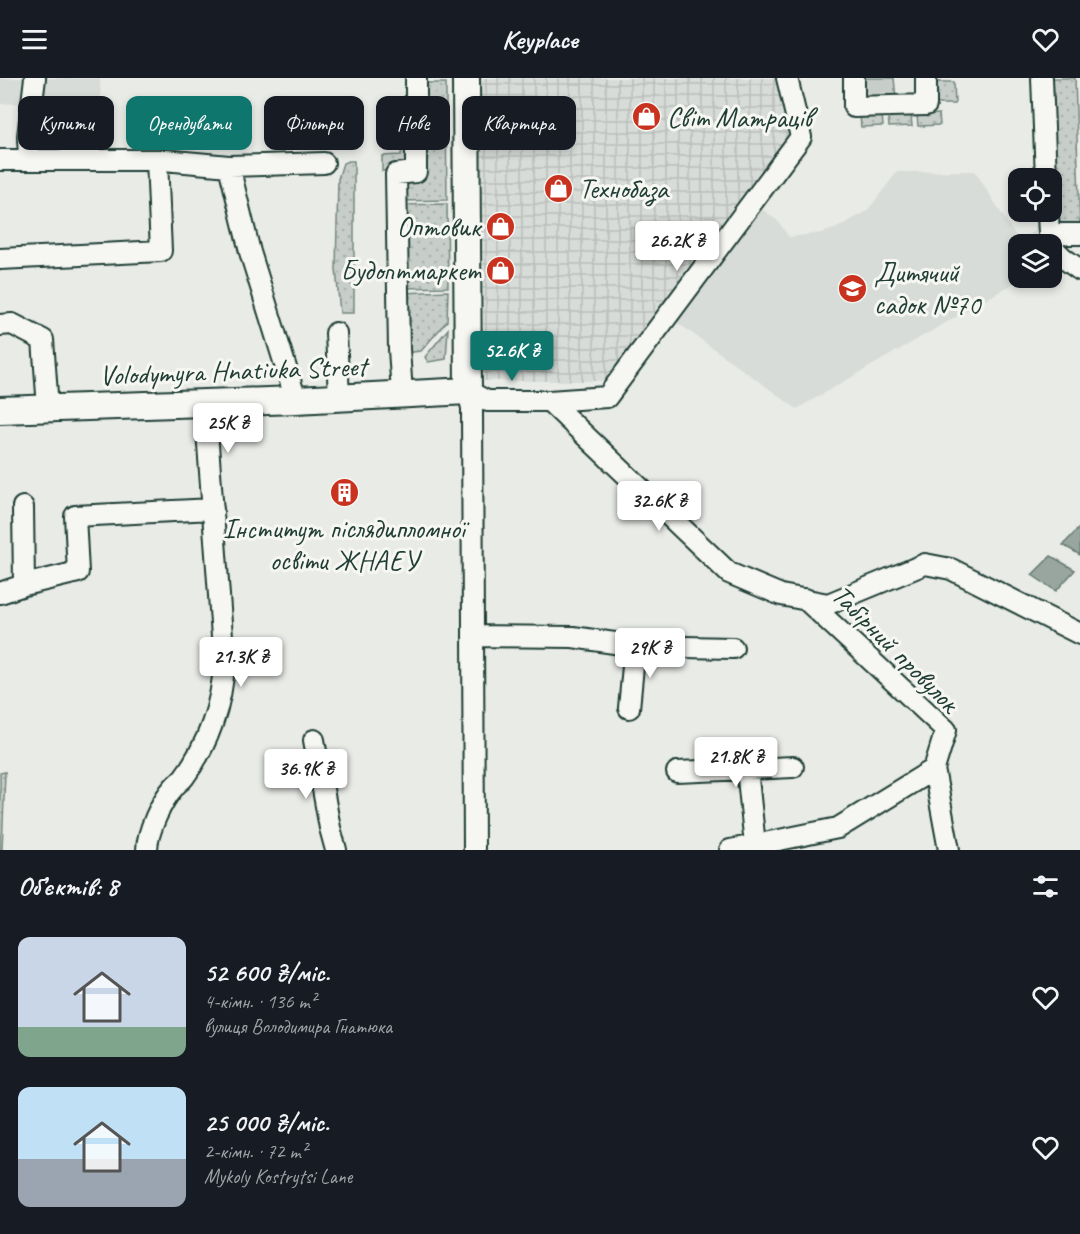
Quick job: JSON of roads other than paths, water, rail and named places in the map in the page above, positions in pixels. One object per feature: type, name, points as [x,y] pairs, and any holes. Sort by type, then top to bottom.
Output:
[{"type":"main road","points":[[466,78],[468,391]]},
{"type":"main road","name":"Volodymyra Hnatiuka Street","points":[[0,410],[296,400],[468,391]]},
{"type":"street","points":[[402,394],[396,174],[417,172],[416,78]]},
{"type":"street","points":[[468,391],[487,401],[549,401],[607,397],[801,137],[787,78]]},
{"type":"street","points":[[854,78],[854,107],[857,107],[926,105],[926,78]]},
{"type":"street","points":[[1042,78],[1046,168]]},
{"type":"street","points":[[29,160],[28,136],[34,80]]},
{"type":"street","points":[[0,160],[157,160],[229,166],[324,163]]},
{"type":"street","points":[[0,259],[161,251],[157,160]]},
{"type":"street","points":[[229,166],[250,252],[296,400]]},
{"type":"street","points":[[1062,240],[1080,234]]},
{"type":"street","points":[[1062,253],[1080,270]]},
{"type":"street","points":[[0,325],[12,324],[43,340],[48,408]]},
{"type":"street","points":[[336,333],[339,398]]},
{"type":"street","points":[[468,391],[472,408],[474,850]]},
{"type":"street","name":"Табірний провулок","points":[[549,401],[729,573],[781,595],[806,599],[946,730],[934,769],[949,850]]},
{"type":"street","points":[[147,850],[151,827],[174,786],[183,779],[206,741],[223,687],[224,664],[205,403]]},
{"type":"street","points":[[23,507],[24,585]]},
{"type":"street","points":[[0,593],[78,572],[75,516],[213,509]]},
{"type":"street","points":[[806,599],[828,604],[925,564],[951,569],[1080,634]]},
{"type":"street","points":[[473,636],[573,637],[635,646],[733,648]]},
{"type":"street","points":[[629,708],[635,646]]},
{"type":"street","points":[[314,740],[336,850]]},
{"type":"street","points":[[677,772],[793,767]]},
{"type":"street","points":[[747,769],[755,845]]},
{"type":"street","points":[[730,850],[838,828],[934,769]]},
{"type":"place","name":"Світ Матраців","points":[[646,117]]},
{"type":"place","name":"Технобаза","points":[[558,188]]},
{"type":"place","name":"Оптовик","points":[[501,226]]},
{"type":"place","name":"Будоптмаркет","points":[[501,270]]},
{"type":"place","name":"Дитячий садок №70","points":[[853,288]]},
{"type":"place","name":"Інститут післядипломної освіти ЖНАЕУ","points":[[344,493]]}]
